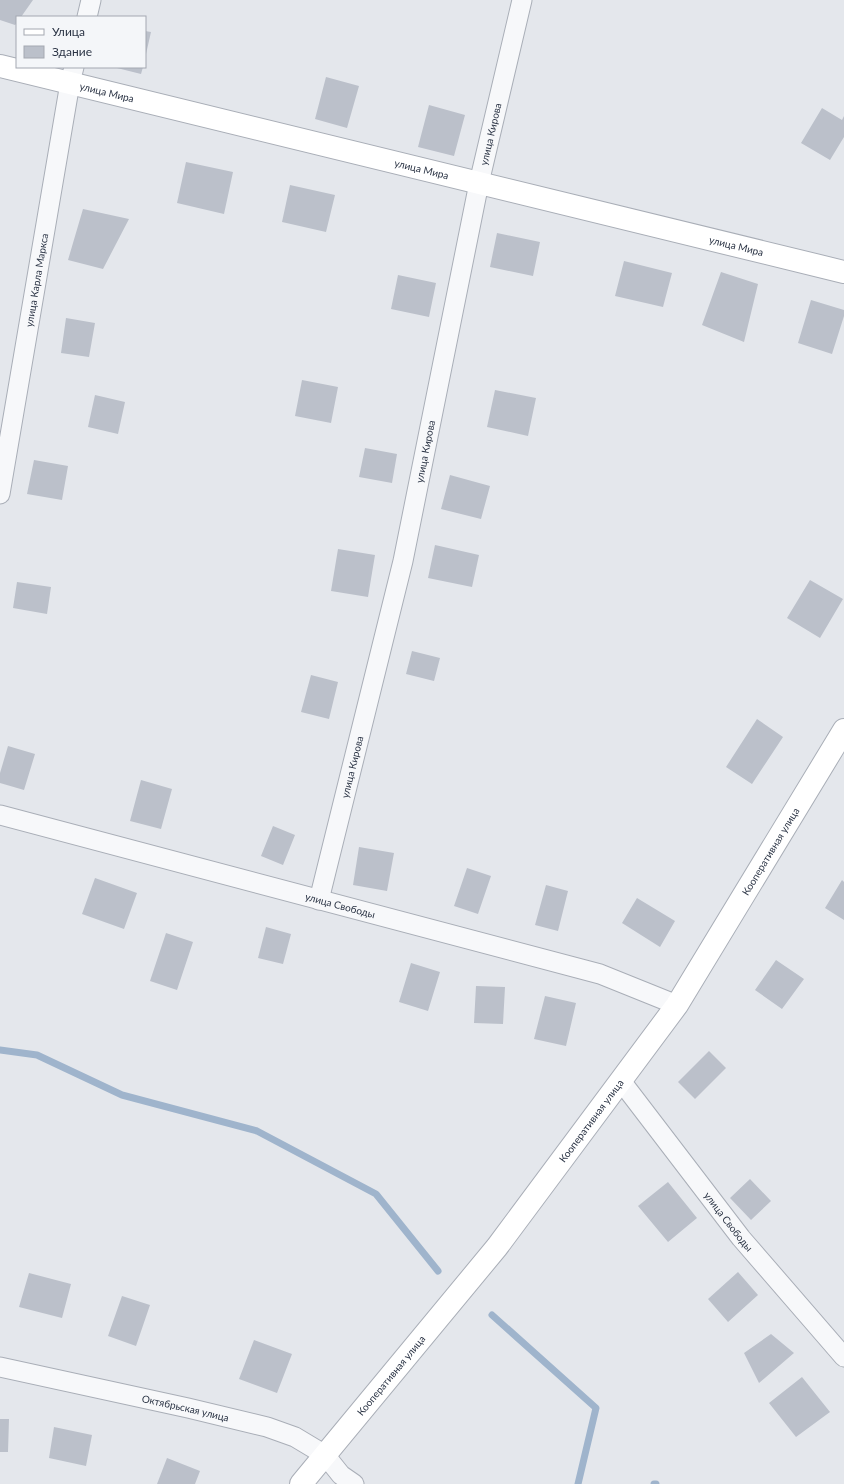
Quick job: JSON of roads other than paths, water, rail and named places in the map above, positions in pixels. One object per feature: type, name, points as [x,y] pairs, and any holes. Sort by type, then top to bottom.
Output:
[{"type":"main road","name":"улица Мира","points":[[0,66],[72,75],[479,183],[844,272]]},
{"type":"main road","name":"Кооперативная улица","points":[[300,1484],[497,1247],[677,1005],[844,730]]},
{"type":"street","points":[[87,16],[91,0]]},
{"type":"street","name":"улица Кирова","points":[[319,900],[403,561],[479,183],[522,0]]},
{"type":"street","name":"улица Карла Маркса","points":[[0,494],[72,75]]},
{"type":"street","name":"улица Свободы","points":[[0,815],[600,974],[677,1005]]},
{"type":"street","name":"улица Свободы","points":[[621,1081],[741,1238],[844,1357]]},
{"type":"street","name":"Октябрьская улица","points":[[0,1367],[188,1408],[267,1427],[295,1437],[324,1455],[341,1475],[354,1484]]},
{"type":"waterway","points":[[0,1050],[37,1055],[122,1095],[257,1131],[376,1194],[438,1271]]},
{"type":"waterway","points":[[492,1315],[596,1408],[578,1484]]}]
